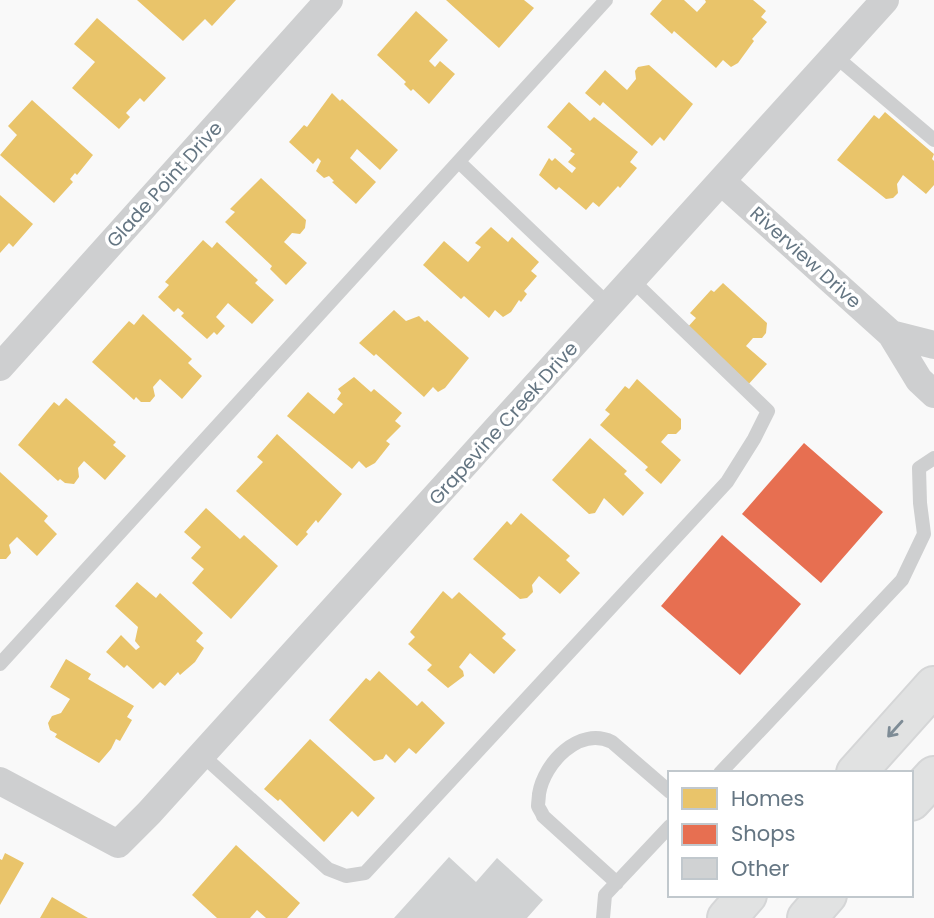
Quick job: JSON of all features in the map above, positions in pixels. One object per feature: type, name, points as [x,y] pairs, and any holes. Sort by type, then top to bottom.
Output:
[{"type":"main road","points":[[858,771],[934,686]]},
{"type":"main road","points":[[913,799],[934,776]]},
{"type":"main road","points":[[727,918],[745,897]]},
{"type":"street","name":"Glade Point Drive","points":[[0,367],[329,0]]},
{"type":"street","name":"Grapevine Creek Drive","points":[[0,781],[118,844],[202,755],[885,0]]},
{"type":"street","name":"Riverview Drive","points":[[721,181],[891,334],[919,380],[934,394]]},
{"type":"street","name":"Riverview Drive","points":[[891,334],[934,345]]},
{"type":"lane","points":[[0,664],[606,0]]},
{"type":"lane","points":[[835,56],[934,140]]},
{"type":"lane","points":[[459,162],[609,305]]},
{"type":"lane","points":[[202,755],[328,869],[346,876],[365,873],[727,482],[768,411],[632,280]]},
{"type":"lane","points":[[722,771],[902,580],[924,534],[919,468],[934,458]]},
{"type":"lane","points":[[617,883],[543,816],[538,805],[540,786],[548,770],[563,752],[582,740],[603,738],[612,742],[668,790]]},
{"type":"lane","points":[[603,918],[606,895],[668,828]]},
{"type":"building: Homes","points":[[137,0],[236,0],[212,26],[205,19],[183,41]]},
{"type":"building: Homes","points":[[446,0],[524,0],[534,8],[499,48]]},
{"type":"building: Homes","points":[[662,0],[684,0],[697,12],[705,0],[753,0],[766,11],[761,17],[767,22],[752,39],[754,41],[738,63],[731,67],[723,60],[716,68],[650,14]]},
{"type":"building: Homes","points":[[416,11],[448,40],[429,61],[435,67],[440,61],[455,74],[429,104],[413,89],[411,91],[404,84],[406,82],[377,55]]},
{"type":"building: Homes","points":[[97,18],[166,78],[144,102],[140,98],[126,113],[130,117],[119,129],[72,88],[95,62],[74,44]]},
{"type":"building: Homes","points":[[649,65],[693,104],[664,141],[660,137],[652,146],[603,102],[600,106],[585,93],[605,70],[627,90],[636,79],[635,71],[638,67]]},
{"type":"building: Homes","points":[[332,93],[398,150],[380,170],[357,149],[350,158],[376,182],[356,204],[329,176],[324,178],[316,171],[321,161],[318,158],[313,164],[289,142],[304,125],[307,127]]},
{"type":"building: Homes","points":[[32,100],[93,155],[77,175],[75,173],[70,179],[73,182],[54,203],[0,155],[17,135],[8,126]]},
{"type":"building: Homes","points":[[569,102],[590,121],[594,117],[638,152],[630,162],[637,168],[620,188],[618,186],[599,207],[593,202],[586,210],[559,187],[556,190],[539,175],[549,158],[552,161],[555,158],[572,173],[576,168],[568,162],[575,154],[570,151],[572,149],[547,127]]},
{"type":"building: Homes","points":[[885,112],[934,154],[934,185],[926,194],[903,175],[897,184],[898,193],[893,198],[886,199],[837,160],[874,115],[879,119]]},
{"type":"building: Homes","points":[[261,178],[306,220],[305,228],[300,234],[292,233],[284,242],[307,263],[286,285],[270,269],[272,266],[225,222],[235,212],[230,209]]},
{"type":"building: Homes","points":[[0,195],[33,224],[13,247],[9,243],[0,253]]},
{"type":"building: Homes","points":[[491,227],[508,242],[512,237],[539,262],[531,271],[537,276],[524,291],[527,294],[521,302],[519,300],[511,312],[503,317],[495,310],[489,318],[464,296],[461,299],[423,265],[444,241],[468,262],[481,247],[475,243]]},
{"type":"building: Homes","points":[[203,240],[212,248],[217,242],[258,280],[255,283],[274,300],[252,324],[228,303],[216,317],[225,326],[217,335],[214,332],[207,339],[181,316],[184,313],[178,308],[174,312],[158,297],[169,285],[165,282]]},
{"type":"building: Homes","points":[[723,283],[767,323],[766,333],[762,338],[753,338],[746,346],[767,364],[746,387],[686,329],[696,318],[690,313],[711,290],[714,292]]},
{"type":"building: Homes","points":[[394,310],[406,321],[419,316],[425,322],[427,320],[469,358],[445,388],[438,392],[433,387],[424,397],[376,354],[374,356],[359,343]]},
{"type":"building: Homes","points":[[143,314],[192,359],[188,363],[202,376],[182,399],[160,379],[153,387],[155,396],[150,402],[141,402],[136,397],[134,400],[92,362],[129,321],[134,325]]},
{"type":"building: Homes","points":[[354,377],[371,392],[374,389],[402,413],[395,421],[401,426],[386,441],[390,444],[375,463],[366,468],[359,461],[352,469],[287,416],[308,392],[334,414],[343,404],[337,399],[341,393],[338,389]]},
{"type":"building: Homes","points":[[637,379],[681,419],[681,429],[676,434],[668,434],[661,442],[681,460],[661,484],[645,470],[648,467],[600,425],[610,414],[605,410],[625,386],[629,389]]},
{"type":"building: Homes","points":[[66,398],[116,442],[113,445],[126,456],[105,480],[84,461],[78,468],[79,477],[74,484],[60,479],[58,481],[18,445],[54,402],[59,406]]},
{"type":"building: Homes","points":[[277,434],[342,494],[318,523],[316,520],[297,546],[236,491],[263,462],[257,457]]},
{"type":"building: Homes","points":[[590,438],[627,471],[624,474],[644,493],[623,516],[604,498],[595,513],[589,514],[552,480]]},
{"type":"building: Homes","points":[[0,472],[48,516],[44,521],[57,534],[37,556],[17,537],[9,545],[11,553],[6,559],[0,559]]},
{"type":"building: Homes","points":[[206,508],[240,539],[244,535],[278,566],[231,619],[192,583],[204,569],[191,558],[201,547],[184,532]]},
{"type":"building: Homes","points":[[521,513],[570,556],[566,560],[580,573],[560,594],[539,576],[532,585],[533,592],[527,598],[520,599],[473,559],[507,521],[511,525]]},
{"type":"building: Homes","points":[[137,582],[156,598],[160,593],[203,633],[196,641],[204,648],[195,662],[180,675],[178,672],[165,686],[160,682],[153,689],[127,665],[124,668],[106,652],[121,635],[136,650],[140,647],[135,641],[138,627],[115,606]]},
{"type":"building: Homes","points":[[443,591],[452,599],[459,592],[506,634],[502,638],[516,650],[494,674],[470,653],[459,667],[464,676],[448,688],[427,670],[432,665],[408,644],[415,637],[410,632]]},
{"type":"building: Homes","points":[[66,659],[91,674],[88,679],[134,706],[127,717],[132,720],[120,741],[116,739],[99,763],[55,737],[57,734],[50,730],[48,723],[52,716],[61,713],[70,699],[50,687]]},
{"type":"building: Homes","points":[[379,671],[417,706],[422,701],[445,723],[416,754],[409,748],[395,763],[386,754],[383,759],[374,761],[329,720],[366,678],[370,681]]},
{"type":"building: Homes","points":[[310,739],[375,798],[358,817],[352,811],[324,842],[280,799],[278,801],[264,789]]},
{"type":"building: Homes","points":[[236,845],[300,903],[287,918],[266,918],[257,910],[250,918],[217,918],[192,895]]},
{"type":"building: Homes","points":[[5,853],[24,863],[0,905],[0,859],[2,860]]},
{"type":"building: Homes","points":[[52,897],[88,918],[40,918]]},
{"type":"building: Shops","points":[[804,443],[883,512],[821,583],[742,514]]},
{"type":"building: Shops","points":[[722,535],[801,604],[740,675],[661,606]]},
{"type":"building: Other","points":[[449,857],[476,882],[497,858],[543,900],[527,918],[394,918]]}]
